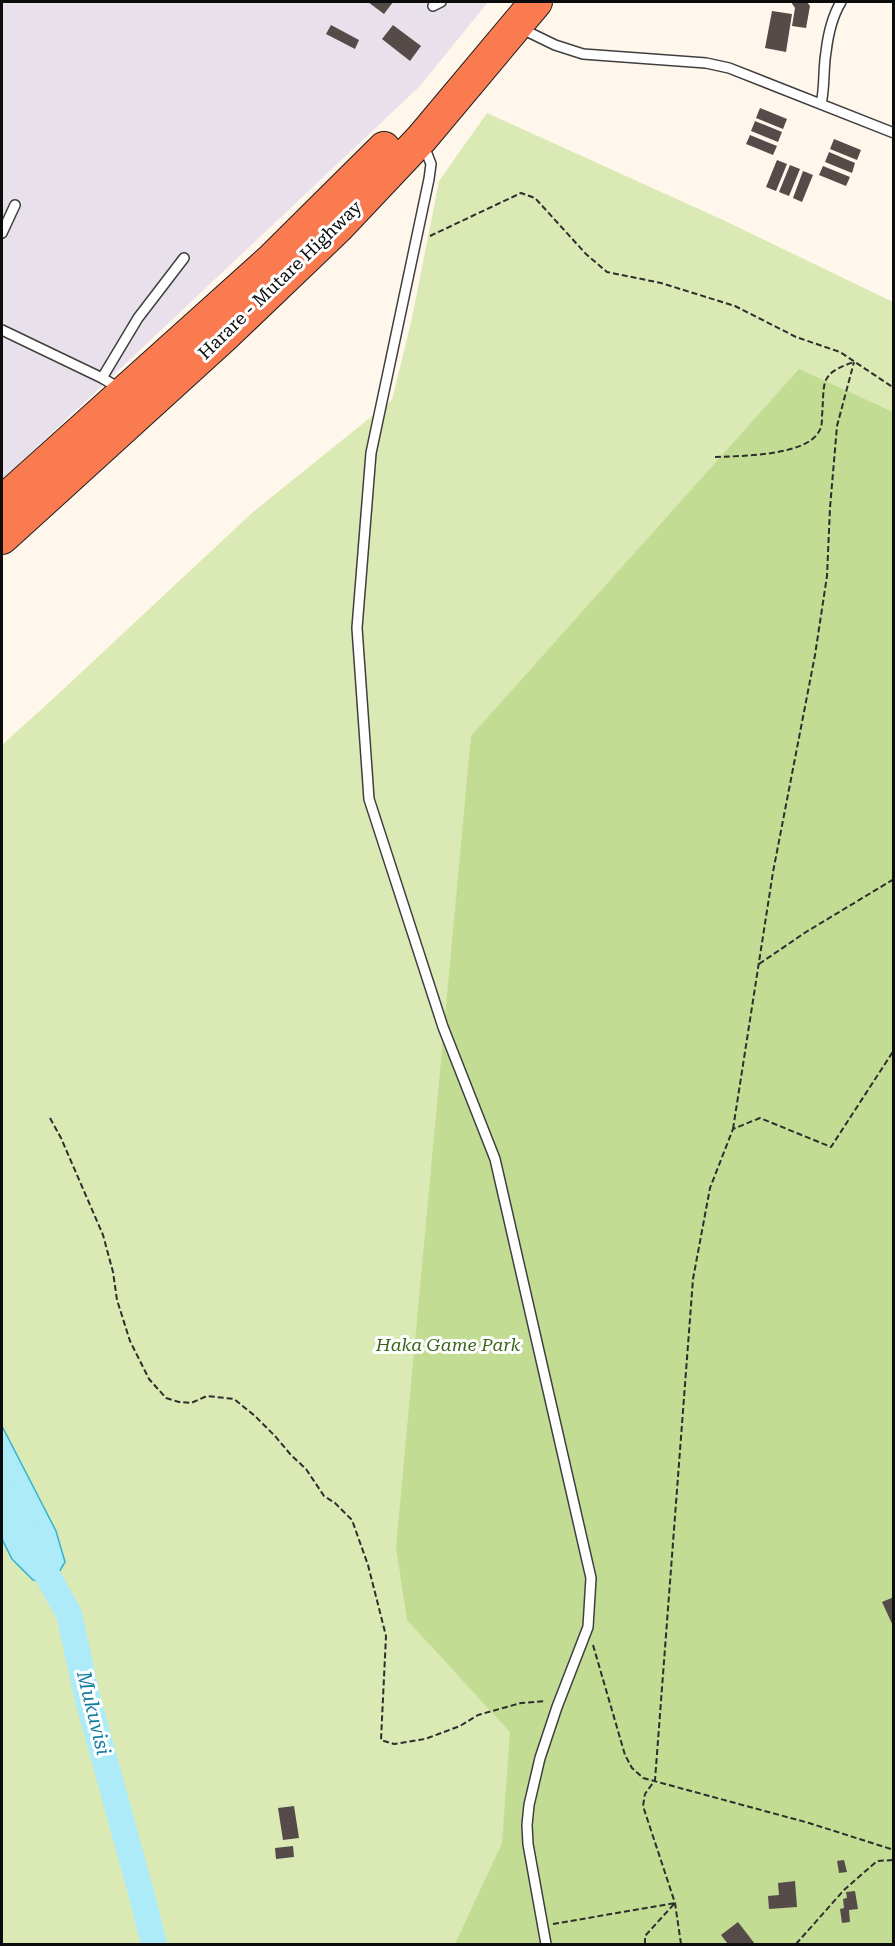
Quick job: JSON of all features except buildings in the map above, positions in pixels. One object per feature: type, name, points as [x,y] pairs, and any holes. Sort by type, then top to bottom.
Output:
[{"type":"highway","name":"Harare - Mutare Highway","points":[[2,502],[114,385],[270,261],[358,174],[436,90],[512,14],[536,2]]},
{"type":"highway","name":"Harare - Mutare Highway","points":[[2,538],[337,228],[422,138],[512,14]]},
{"type":"lane","points":[[820,104],[824,93],[826,51],[836,10],[841,2]]},
{"type":"lane","points":[[512,14],[555,45],[583,54],[705,63],[729,68],[894,133]]},
{"type":"lane","points":[[422,138],[431,164],[417,242],[371,453],[357,628],[369,799],[443,1027],[495,1159],[591,1578],[588,1627],[559,1699],[532,1791],[527,1825],[529,1852],[546,1944]]},
{"type":"lane","points":[[2,233],[15,205]]},
{"type":"lane","points":[[2,330],[114,385],[138,318],[184,258]]},
{"type":"path","points":[[417,242],[521,193],[528,194],[535,198],[586,254],[607,273],[661,283],[735,306],[795,337],[840,352],[894,388]]},
{"type":"path","points":[[715,457],[776,452],[813,439],[819,433],[822,423],[826,379],[834,369],[854,362]]},
{"type":"path","points":[[681,1944],[675,1903],[643,1806],[645,1794],[655,1780],[693,1279],[710,1188],[733,1129],[773,872],[828,576],[830,508],[837,426],[854,362]]},
{"type":"path","points":[[759,964],[806,932],[894,879]]},
{"type":"path","points":[[733,1129],[760,1118],[831,1147],[894,1050]]},
{"type":"path","points":[[50,1118],[103,1235],[113,1272],[117,1300],[130,1341],[149,1379],[166,1398],[179,1402],[191,1403],[207,1396],[234,1399],[275,1436],[306,1469],[324,1496],[335,1503],[352,1520],[371,1574],[386,1636],[381,1740],[394,1744],[425,1739],[460,1726],[478,1715],[521,1703],[559,1699]]},
{"type":"path","points":[[588,1627],[625,1755],[632,1768],[643,1778],[809,1823],[894,1850]]},
{"type":"path","points":[[796,1944],[844,1890],[877,1861],[894,1860]]},
{"type":"path","points":[[542,1926],[675,1903]]},
{"type":"path","points":[[645,1944],[645,1936],[675,1903]]},
{"type":"shaded area","points":[[2,2],[488,2],[420,86],[2,480]]},
{"type":"green space","name":"Haka Game Park","points":[[487,113],[723,220],[893,302],[893,1944],[2,1944],[2,745],[253,512],[392,400],[412,318],[439,181]]},
{"type":"green space","points":[[799,369],[893,412],[893,1944],[455,1944],[502,1843],[510,1732],[407,1620],[396,1547],[471,736]]},
{"type":"water","points":[[2,1426],[56,1531],[65,1562],[54,1581],[33,1580],[12,1559],[2,1539]]},
{"type":"waterway","name":"Mukuvisi","points":[[2,1494],[69,1614],[88,1700],[154,1944]]}]
